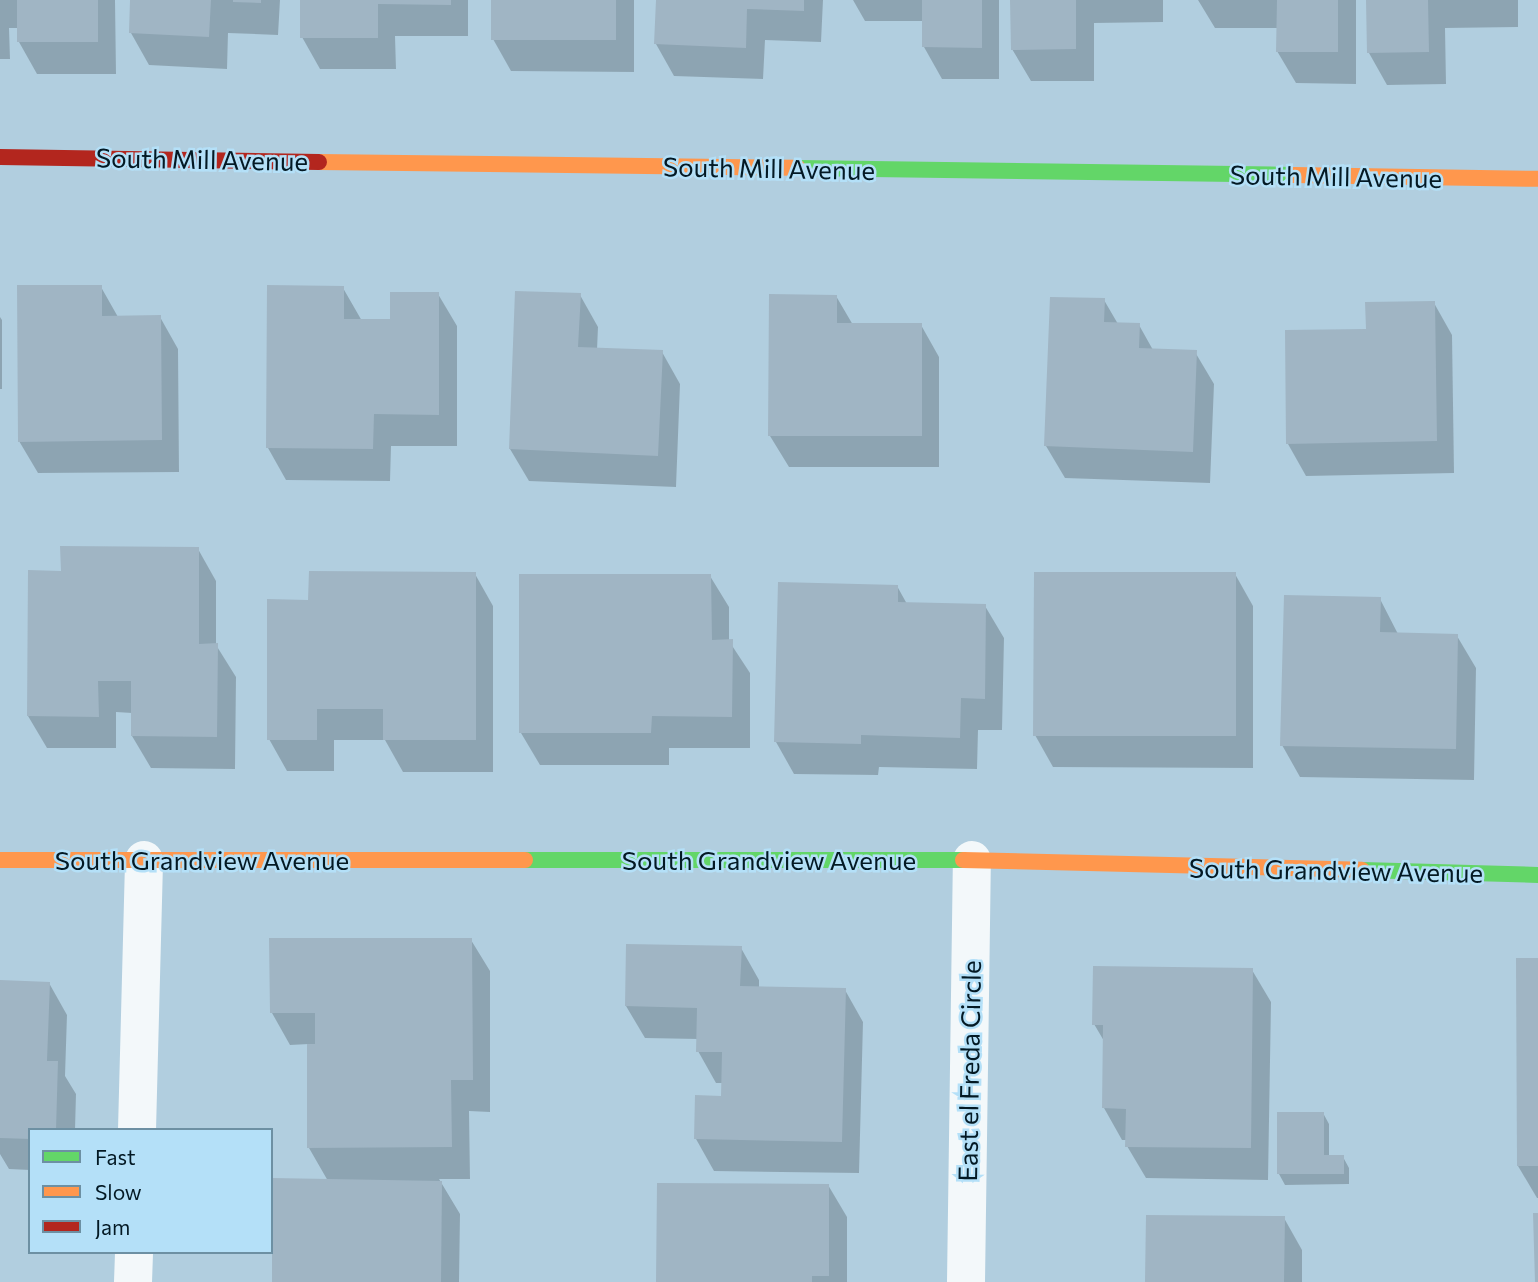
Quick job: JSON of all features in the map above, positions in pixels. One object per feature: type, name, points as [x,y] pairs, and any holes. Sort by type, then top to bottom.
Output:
[{"type":"street","name":"South Mill Avenue","points":[[0,157],[1538,179]]},
{"type":"street","name":"South Grandview Avenue","points":[[0,860],[972,860],[1538,875]]},
{"type":"street","points":[[137,1128],[144,860]]},
{"type":"street","name":"East el Freda Circle","points":[[966,1282],[972,860]]},
{"type":"street","points":[[133,1282],[134,1254]]},
{"type":"building","points":[[17,0],[98,0],[98,42],[17,42]]},
{"type":"building","points":[[130,0],[211,0],[209,37],[129,33]]},
{"type":"building","points":[[261,0],[261,3],[233,2]]},
{"type":"building","points":[[300,0],[451,0],[451,5],[378,4],[378,38],[300,38]]},
{"type":"building","points":[[491,0],[616,0],[616,40],[491,40]]},
{"type":"building","points":[[656,0],[804,0],[804,11],[747,9],[746,48],[654,44]]},
{"type":"building","points":[[922,0],[982,0],[982,48],[922,47]]},
{"type":"building","points":[[1010,0],[1076,0],[1076,49],[1011,50]]},
{"type":"building","points":[[1277,0],[1338,0],[1338,52],[1276,52]]},
{"type":"building","points":[[1366,0],[1428,0],[1429,52],[1367,53]]},
{"type":"building","points":[[17,285],[102,285],[102,316],[161,315],[162,440],[18,442]]},
{"type":"building","points":[[267,285],[344,286],[344,319],[390,319],[390,292],[439,292],[439,415],[374,414],[373,449],[266,448]]},
{"type":"building","points":[[515,291],[581,293],[578,347],[663,350],[658,456],[509,449]]},
{"type":"building","points":[[769,294],[837,295],[837,323],[922,323],[922,436],[768,436]]},
{"type":"building","points":[[1050,297],[1105,298],[1104,322],[1140,323],[1139,348],[1197,350],[1193,452],[1044,446]]},
{"type":"building","points":[[1435,301],[1437,441],[1286,444],[1285,330],[1366,329],[1365,302]]},
{"type":"building","points":[[60,546],[199,547],[199,644],[218,643],[217,737],[131,736],[131,681],[98,681],[99,717],[27,716],[28,570],[61,571]]},
{"type":"building","points":[[309,571],[476,572],[476,740],[383,740],[383,709],[317,709],[317,740],[267,740],[267,599],[308,600]]},
{"type":"building","points":[[1034,572],[1236,572],[1236,736],[1033,736]]},
{"type":"building","points":[[519,574],[711,574],[712,640],[733,639],[732,717],[652,716],[651,733],[519,733]]},
{"type":"building","points":[[778,582],[898,585],[898,602],[986,604],[985,699],[961,698],[960,738],[861,735],[861,744],[774,742]]},
{"type":"building","points":[[1284,595],[1381,597],[1380,632],[1458,634],[1456,749],[1280,746]]},
{"type":"building","points":[[269,938],[472,938],[473,1080],[451,1080],[452,1147],[307,1148],[307,1044],[315,1044],[315,1013],[270,1013]]},
{"type":"building","points":[[626,944],[742,946],[740,986],[846,988],[842,1142],[694,1139],[695,1095],[721,1096],[722,1052],[696,1052],[697,1008],[625,1006]]},
{"type":"building","points":[[1516,958],[1538,958],[1538,1166],[1517,1166]]},
{"type":"building","points":[[1093,966],[1253,968],[1251,1148],[1125,1147],[1126,1109],[1102,1108],[1103,1025],[1092,1025]]},
{"type":"building","points":[[0,980],[50,982],[47,1061],[58,1061],[56,1128],[28,1128],[28,1139],[0,1138]]},
{"type":"building","points":[[1277,1112],[1324,1112],[1324,1155],[1344,1155],[1344,1174],[1277,1174]]},
{"type":"building","points":[[273,1178],[442,1181],[441,1282],[272,1282]]},
{"type":"building","points":[[657,1183],[829,1184],[829,1276],[812,1276],[812,1282],[656,1282]]},
{"type":"building","points":[[1533,1213],[1538,1213],[1538,1282],[1535,1282]]},
{"type":"building","points":[[1146,1215],[1285,1216],[1284,1282],[1145,1282]]},
{"type":"traffic: fast","points":[[798,168],[1293,175]]},
{"type":"traffic: fast","points":[[525,860],[963,860]]},
{"type":"traffic: fast","points":[[1362,870],[1538,875]]},
{"type":"traffic: slow","points":[[319,162],[798,168]]},
{"type":"traffic: slow","points":[[1293,175],[1538,179]]},
{"type":"traffic: slow","points":[[0,860],[525,860]]},
{"type":"traffic: slow","points":[[963,860],[1362,870]]},
{"type":"traffic: jam","points":[[0,157],[319,162]]}]
